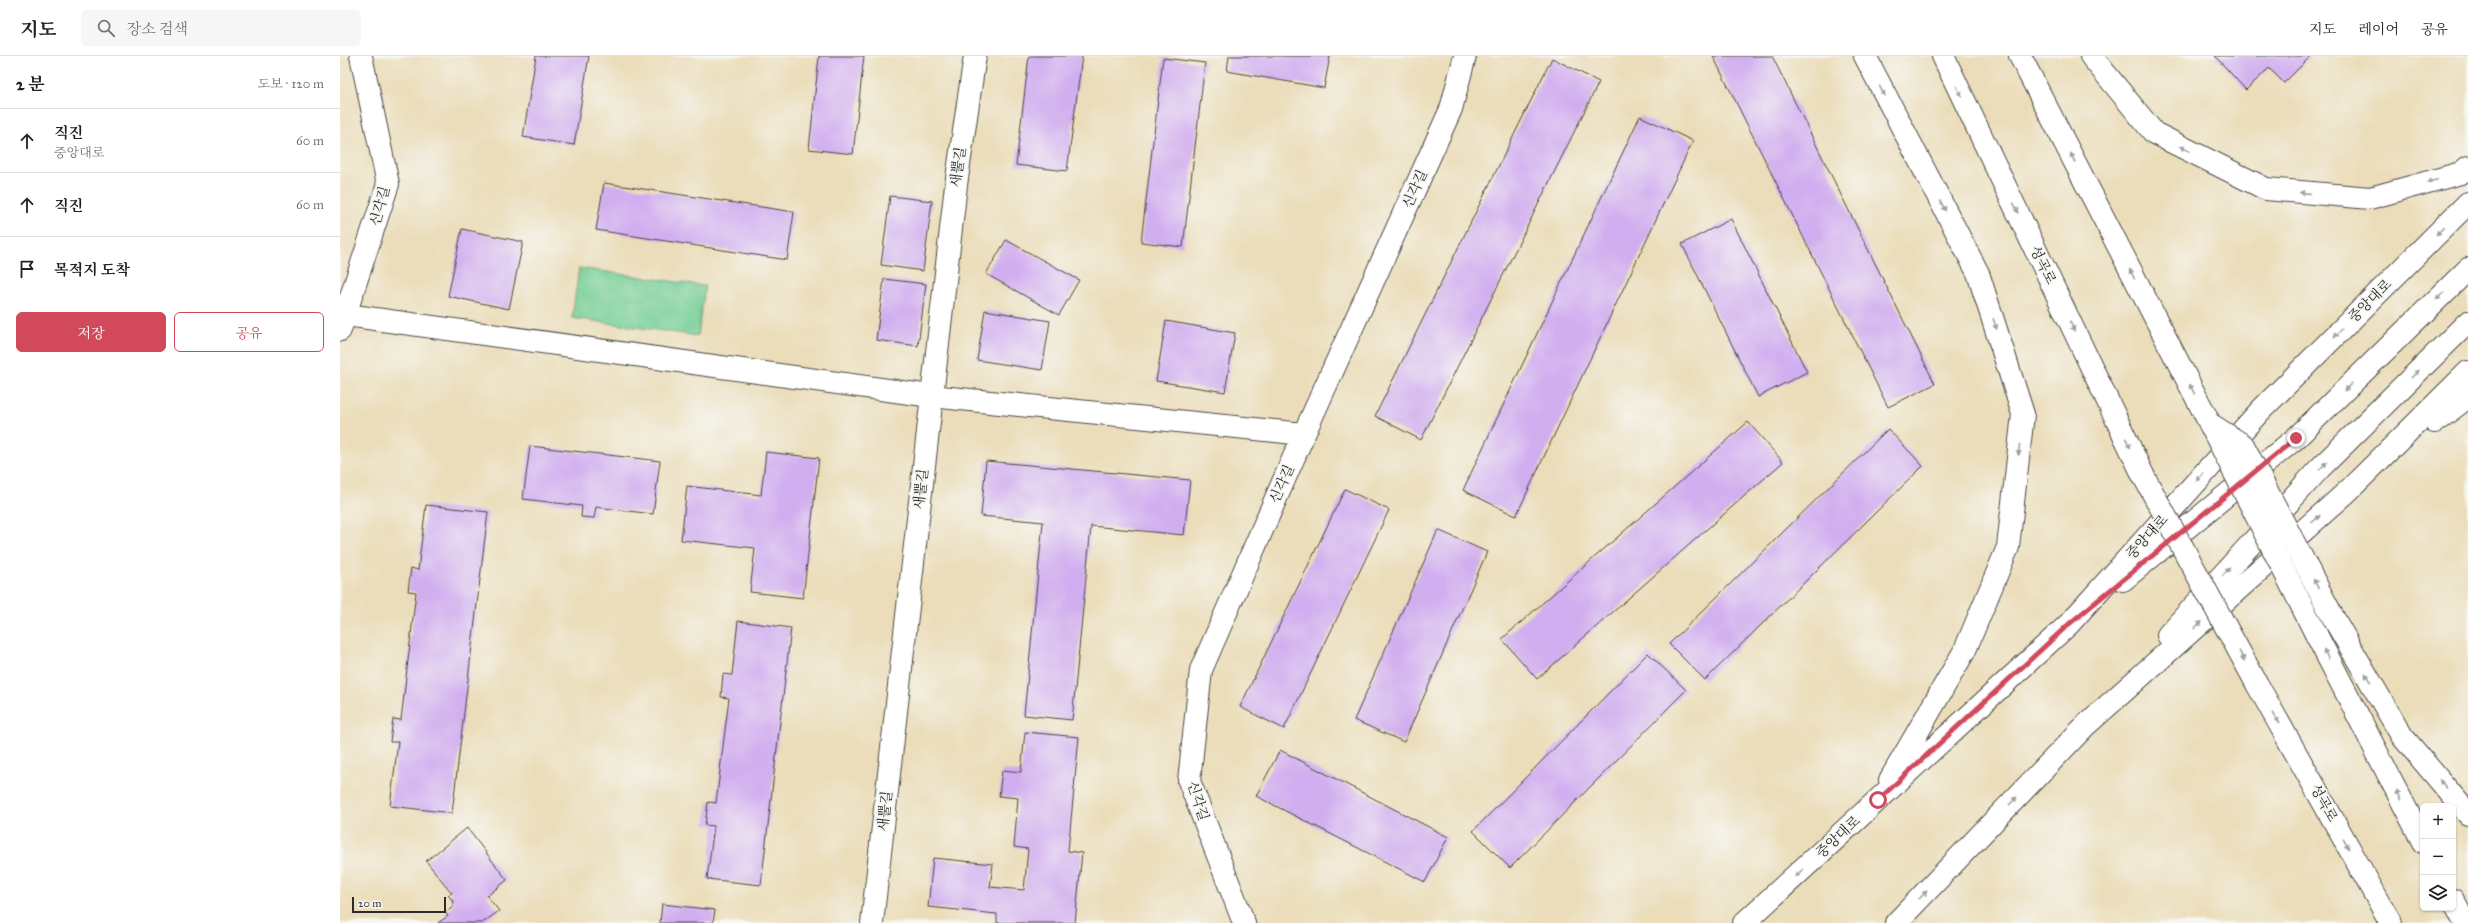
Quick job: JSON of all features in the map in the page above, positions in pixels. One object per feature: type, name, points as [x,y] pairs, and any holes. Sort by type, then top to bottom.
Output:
[{"type":"main road","name":"신각길","points":[[343,322],[388,184],[361,56]]},
{"type":"main road","name":"새뿔길","points":[[872,923],[931,396],[956,185],[974,56]]},
{"type":"main road","name":"신각길","points":[[1244,923],[1189,781],[1201,670],[1304,434],[1451,109],[1465,56]]},
{"type":"main road","points":[[1865,56],[1978,273],[2023,414],[2008,546],[1965,650],[1878,800]]},
{"type":"main road","name":"성곡로","points":[[1943,56],[2143,475],[2257,684],[2391,923]]},
{"type":"main road","points":[[2020,56],[2421,839]]},
{"type":"main road","points":[[2091,56],[2154,133],[2266,189],[2370,198],[2461,173],[2468,167]]},
{"type":"main road","name":"중앙대로","points":[[1744,923],[2069,624],[2260,410],[2468,203]]},
{"type":"main road","points":[[2069,624],[2296,438],[2468,269]]},
{"type":"main road","points":[[343,322],[931,396],[1304,434]]},
{"type":"main road","points":[[1896,923],[2086,725],[2320,468],[2468,322]]},
{"type":"main road","points":[[2086,725],[2348,491],[2468,372]]},
{"type":"main road","points":[[2348,491],[2388,464],[2449,409],[2468,397]]},
{"type":"main road","points":[[2210,424],[2243,445],[2334,619],[2402,736],[2468,814]]},
{"type":"main road","points":[[2456,906],[2465,923]]},
{"type":"green space","points":[[579,268],[705,286],[698,336],[572,318]]},
{"type":"building","points":[[536,56],[589,56],[574,145],[523,137]]},
{"type":"building","points":[[819,56],[864,56],[853,154],[809,149]]},
{"type":"building","points":[[1029,56],[1082,56],[1067,171],[1016,165]]},
{"type":"building","points":[[1229,56],[1330,56],[1324,88],[1227,71]]},
{"type":"building","points":[[1713,56],[1772,56],[1935,384],[1888,407]]},
{"type":"building","points":[[2215,56],[2311,56],[2284,83],[2269,68],[2246,90]]},
{"type":"building","points":[[1163,58],[1205,63],[1183,247],[1141,242]]},
{"type":"building","points":[[1552,58],[1599,82],[1421,440],[1375,416]]},
{"type":"building","points":[[1640,116],[1693,141],[1516,516],[1463,490]]},
{"type":"building","points":[[604,183],[794,212],[787,260],[596,230]]},
{"type":"building","points":[[890,196],[932,201],[923,271],[881,265]]},
{"type":"building","points":[[1731,219],[1807,372],[1758,397],[1682,244]]},
{"type":"building","points":[[462,229],[523,242],[509,309],[448,296]]},
{"type":"building","points":[[1006,240],[1079,280],[1059,315],[986,274]]},
{"type":"building","points":[[884,279],[926,284],[918,346],[876,340]]},
{"type":"building","points":[[985,310],[1050,321],[1042,370],[977,360]]},
{"type":"building","points":[[1166,321],[1235,333],[1225,392],[1156,381]]},
{"type":"building","points":[[1748,422],[1783,462],[1537,679],[1502,639]]},
{"type":"building","points":[[1888,429],[1923,466],[1705,680],[1669,644]]},
{"type":"building","points":[[530,446],[660,461],[653,514],[596,507],[594,518],[581,517],[582,506],[523,499]]},
{"type":"building","points":[[766,452],[819,458],[803,598],[750,592],[755,548],[681,540],[687,486],[761,495]]},
{"type":"building","points":[[986,461],[1190,480],[1184,535],[1091,526],[1072,720],[1024,715],[1043,522],[981,516]]},
{"type":"building","points":[[1345,489],[1389,510],[1284,729],[1240,707]]},
{"type":"building","points":[[426,505],[488,512],[452,813],[390,806],[398,742],[390,742],[393,719],[401,720],[416,592],[408,591],[411,568],[418,570]]},
{"type":"building","points":[[1438,530],[1487,552],[1404,742],[1354,720]]},
{"type":"building","points":[[738,621],[791,628],[761,885],[707,879],[714,826],[705,825],[708,802],[716,803],[729,698],[721,697],[723,674],[732,675]]},
{"type":"building","points":[[1648,653],[1686,690],[1510,868],[1473,831]]},
{"type":"building","points":[[1025,732],[1079,737],[1068,851],[1082,853],[1075,923],[997,923],[997,914],[928,907],[933,858],[993,864],[990,887],[1024,890],[1028,849],[1014,847],[1018,798],[999,796],[1002,770],[1021,772]]},
{"type":"building","points":[[1280,750],[1448,837],[1425,882],[1256,796]]},
{"type":"building","points":[[467,828],[507,880],[487,896],[499,911],[482,923],[438,923],[448,916],[445,912],[452,908],[453,901],[448,895],[452,893],[426,861]]},
{"type":"building","points":[[662,904],[715,910],[713,923],[660,923]]},
{"type":"route","points":[[1878,800],[2069,624],[2296,438]]}]
